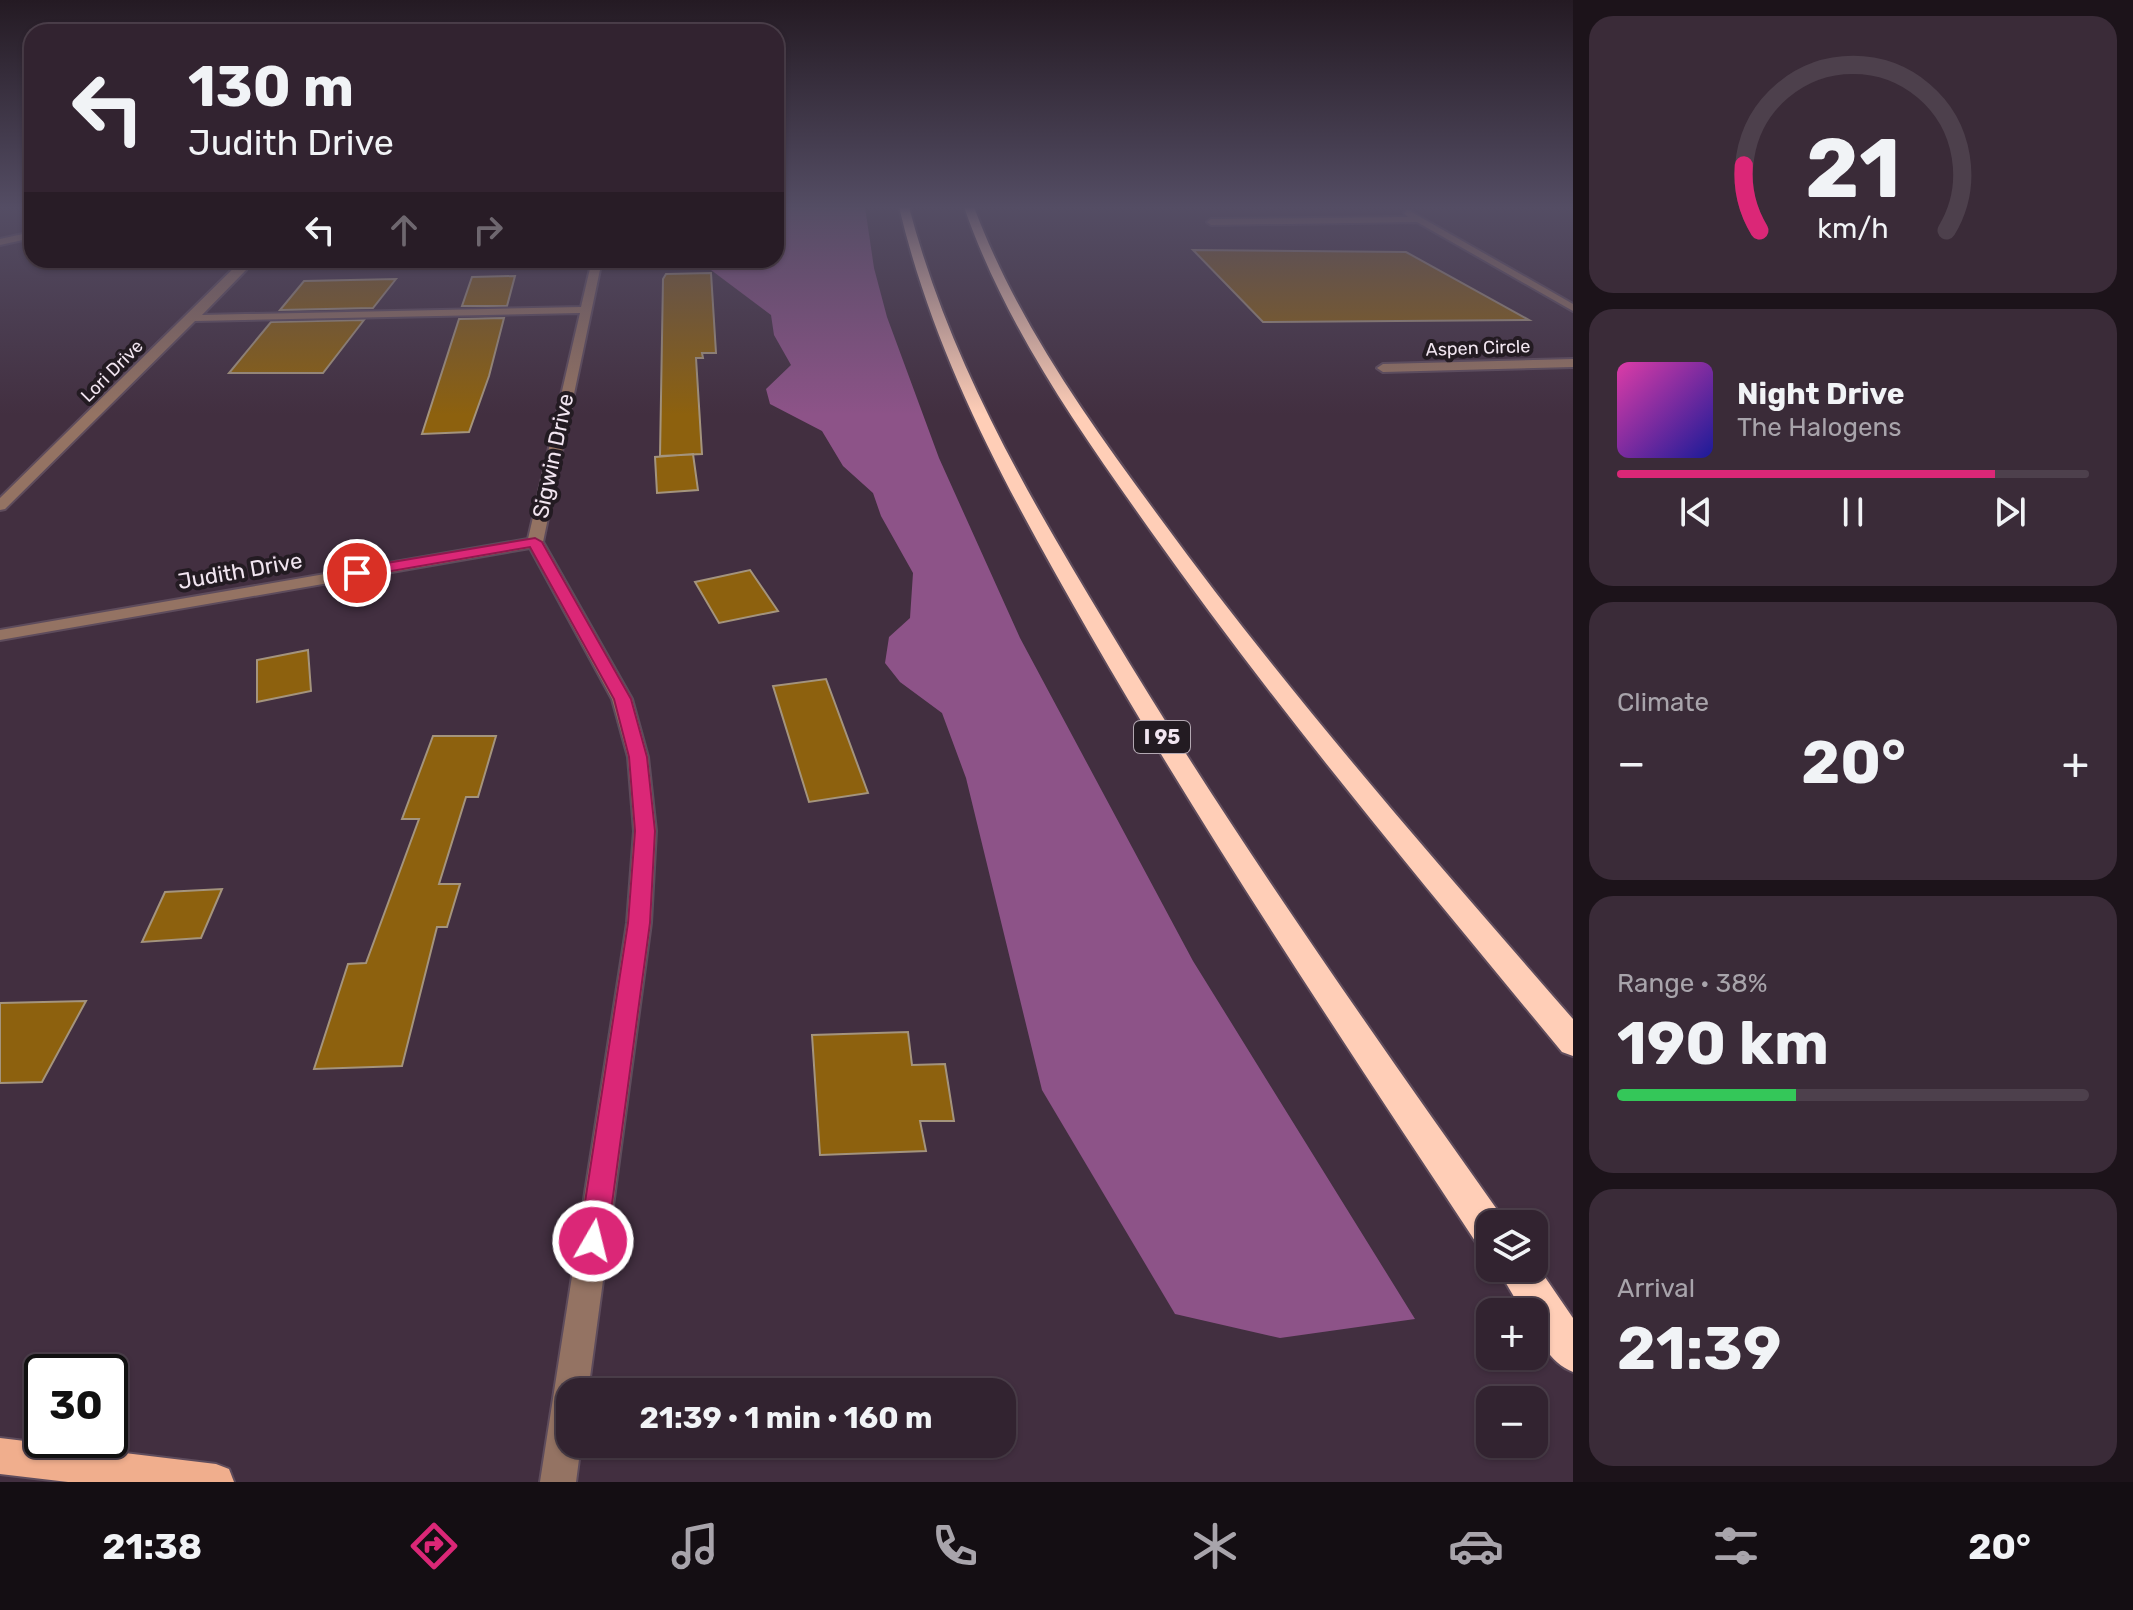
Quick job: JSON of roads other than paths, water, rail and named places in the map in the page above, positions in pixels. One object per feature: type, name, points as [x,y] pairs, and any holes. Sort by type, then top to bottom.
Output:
[{"type":"highway","name":"I 95","points":[[922,276],[962,381],[1051,550],[1164,739],[1476,1210]]},
{"type":"highway","points":[[998,276],[1035,345],[1144,510],[1354,780],[1573,1042]]},
{"type":"highway","points":[[1526,1282],[1573,1352]]},
{"type":"main road","points":[[0,1456],[216,1482]]},
{"type":"street","name":"Lori Drive","points":[[0,506],[235,276]]},
{"type":"street","name":"Sigwin Drive","points":[[573,1378],[639,923],[645,831],[638,757],[622,699],[535,542],[593,276]]},
{"type":"street","points":[[1517,276],[1573,308]]},
{"type":"street","points":[[191,318],[585,310]]},
{"type":"street","name":"Aspen Circle","points":[[1383,368],[1573,363]]},
{"type":"street","name":"Judith Drive","points":[[0,635],[535,542]]},
{"type":"street","points":[[558,1482],[562,1458]]}]
